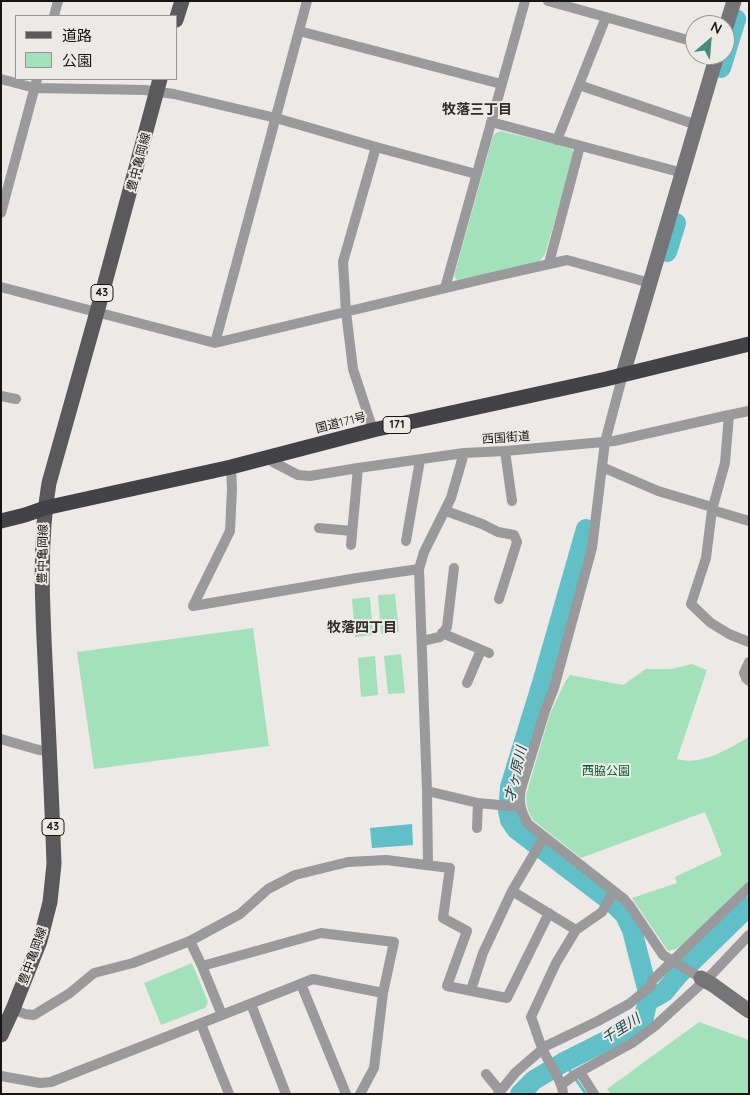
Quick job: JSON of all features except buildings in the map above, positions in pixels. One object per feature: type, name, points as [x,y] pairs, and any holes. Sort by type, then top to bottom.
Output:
[{"type":"highway","name":"国道171号","points":[[1,522],[45,508],[231,467],[373,430],[749,344]]},
{"type":"main road","points":[[178,15],[182,1]]},
{"type":"main road","name":"豊中亀岡線","points":[[1,1035],[40,941],[50,902],[54,864],[42,610],[43,536],[49,483],[159,85]]},
{"type":"street","points":[[54,15],[58,1]]},
{"type":"street","points":[[215,343],[308,1]]},
{"type":"street","points":[[446,288],[525,1]]},
{"type":"street","points":[[548,1],[685,39]]},
{"type":"street","points":[[730,15],[734,1]]},
{"type":"street","points":[[557,140],[606,17]]},
{"type":"street","points":[[299,31],[501,84]]},
{"type":"street","points":[[714,65],[605,442],[592,548],[554,688],[521,788],[519,801],[528,824],[610,897],[628,903],[661,953],[749,1011]]},
{"type":"street","points":[[1,79],[145,90],[159,85],[174,94],[276,118],[476,174]]},
{"type":"street","points":[[1,213],[36,83]]},
{"type":"street","points":[[579,85],[697,125]]},
{"type":"street","points":[[491,122],[683,173]]},
{"type":"street","points":[[549,263],[580,146]]},
{"type":"street","points":[[373,430],[353,368],[346,312],[343,262],[376,147]]},
{"type":"street","points":[[1,287],[215,343],[567,260],[650,283]]},
{"type":"street","points":[[1,396],[16,399]]},
{"type":"street","name":"西国街道","points":[[272,456],[274,462],[298,475],[310,476],[464,454],[614,441],[749,412]]},
{"type":"street","points":[[729,415],[725,463],[712,509],[706,558],[691,604],[711,623],[729,634],[749,642]]},
{"type":"street","points":[[505,451],[512,501]]},
{"type":"street","points":[[428,866],[419,569],[424,552],[446,511],[464,454]]},
{"type":"street","points":[[406,541],[420,460]]},
{"type":"street","points":[[231,467],[230,531],[193,606],[419,569]]},
{"type":"street","points":[[351,545],[358,468]]},
{"type":"street","points":[[602,468],[658,491],[749,521]]},
{"type":"street","points":[[446,511],[498,532],[514,535],[517,542],[498,599]]},
{"type":"street","points":[[320,528],[352,531]]},
{"type":"street","points":[[422,641],[440,637],[447,627],[454,568]]},
{"type":"street","points":[[442,634],[485,651],[467,683]]},
{"type":"street","points":[[749,662],[744,673],[749,681]]},
{"type":"street","points":[[1,739],[39,750],[50,751]]},
{"type":"street","points":[[427,791],[478,803],[520,807]]},
{"type":"street","points":[[477,828],[478,803]]},
{"type":"street","points":[[471,990],[483,953],[512,891],[544,837]]},
{"type":"street","points":[[13,1009],[25,1014],[34,1015],[70,993],[94,973],[133,963],[190,941],[240,914],[268,889],[295,875],[348,862],[386,860],[450,868],[443,918],[467,931],[447,986],[507,998],[549,913]]},
{"type":"street","points":[[486,1074],[499,1092],[516,1072],[543,1051],[546,1046],[633,1001],[651,986],[652,981],[674,963],[749,888]]},
{"type":"street","points":[[512,891],[576,930]]},
{"type":"street","points":[[610,897],[602,912],[576,930],[556,963],[531,1017],[543,1051],[562,1089],[576,1074],[632,1043],[655,1026],[749,935]]},
{"type":"street","points":[[202,966],[320,933],[394,942],[383,993],[374,1068],[360,1094]]},
{"type":"street","points":[[190,941],[222,1015]]},
{"type":"street","points":[[1,1076],[51,1082],[313,980],[383,993]]},
{"type":"street","points":[[301,984],[346,1094]]},
{"type":"street","points":[[251,1004],[286,1094]]},
{"type":"street","points":[[201,1024],[229,1094]]},
{"type":"street","points":[[576,1074],[594,1094]]},
{"type":"green space","points":[[500,131],[569,147],[574,154],[545,254],[538,264],[459,283],[454,276],[493,136]]},
{"type":"green space","points":[[395,594],[399,632],[381,634],[378,595]]},
{"type":"green space","points":[[370,597],[373,635],[355,637],[352,599]]},
{"type":"green space","points":[[253,628],[269,746],[94,769],[77,652]]},
{"type":"green space","points":[[401,654],[405,693],[388,694],[384,656]]},
{"type":"green space","points":[[375,656],[378,695],[361,697],[358,658]]},
{"type":"green space","name":"西脇公園","points":[[692,664],[707,670],[677,759],[687,761],[705,758],[749,737],[749,880],[682,945],[668,951],[632,898],[677,883],[675,877],[722,855],[705,812],[581,858],[533,820],[526,802],[526,795],[550,714],[570,675],[623,685],[646,669],[671,669]]},
{"type":"green space","points":[[192,963],[208,1002],[205,1008],[161,1025],[144,983]]},
{"type":"green space","points":[[699,1022],[749,1040],[749,1094],[611,1094],[607,1089]]},
{"type":"water","points":[[412,824],[413,845],[372,848],[370,828]]},
{"type":"waterway","name":"才ヶ原川","points":[[721,68],[736,19]]},
{"type":"waterway","name":"才ヶ原川","points":[[667,252],[676,223]]},
{"type":"waterway","name":"才ヶ原川","points":[[586,529],[510,787],[508,811],[510,820],[516,829],[613,903],[625,915],[632,930],[650,1000]]},
{"type":"waterway","name":"千里川","points":[[520,1094],[534,1080],[638,1023],[644,1017],[650,1000],[664,992],[679,974],[749,906]]},
{"type":"waterway","points":[[564,1062],[586,1094]]},
{"type":"district","name":"牧落三丁目","points":[[477,110]]},
{"type":"district","name":"牧落四丁目","points":[[362,628]]}]
